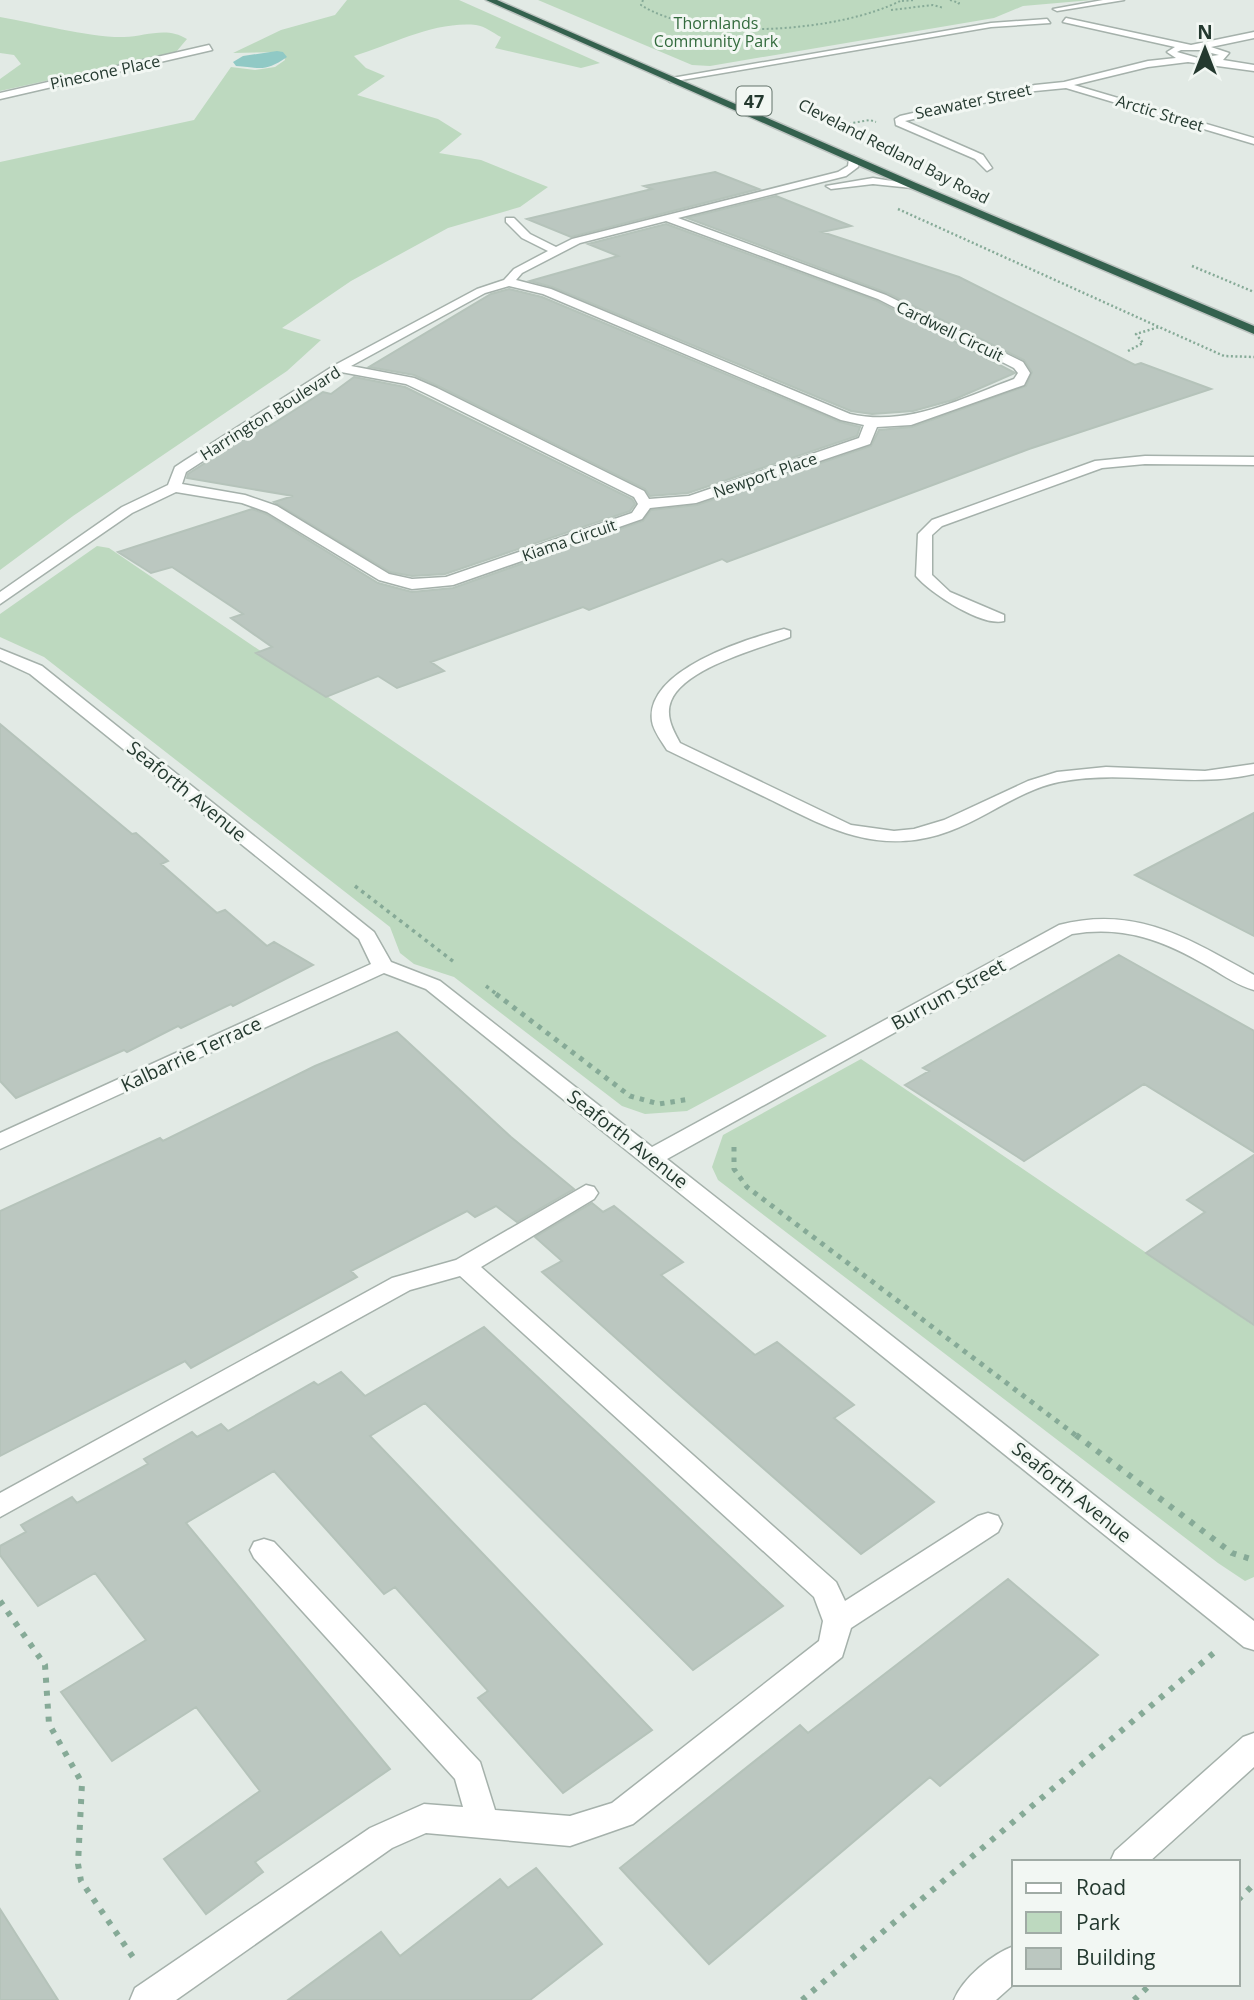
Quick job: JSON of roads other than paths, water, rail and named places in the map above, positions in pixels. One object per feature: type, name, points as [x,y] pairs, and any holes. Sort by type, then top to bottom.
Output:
[{"type":"highway","name":"Cleveland Redland Bay Road","points":[[490,0],[912,185],[1254,330]]},
{"type":"highway","name":"Cleveland Redland Bay Road","points":[[507,7],[641,54]]},
{"type":"highway","name":"47","points":[[676,68],[710,82]]},
{"type":"highway","name":"Cleveland Redland Bay Road","points":[[850,145],[992,218]]},
{"type":"street","points":[[1096,26],[1076,15],[1053,8],[1120,0]]},
{"type":"street","points":[[1066,20],[1095,5]]},
{"type":"street","points":[[991,25],[1024,14],[1047,21]]},
{"type":"street","points":[[670,79],[897,43],[991,25],[1066,20],[1155,41],[1223,49],[1250,67]]},
{"type":"street","points":[[1211,60],[1223,49],[1254,35]]},
{"type":"street","points":[[1155,41],[1190,59],[1250,67]]},
{"type":"street","points":[[685,86],[880,49],[897,43]]},
{"type":"street","name":"Seawater Street","points":[[1148,64],[1189,47]]},
{"type":"street","name":"Pinecone Place","points":[[0,96],[209,48]]},
{"type":"street","name":"Seawater Street","points":[[987,168],[979,157],[901,125],[900,119],[908,115],[1035,88],[1066,85],[1076,80],[1148,64],[1190,59]]},
{"type":"street","name":"Arctic Street","points":[[1066,85],[1254,141]]},
{"type":"street","name":"Harrington Boulevard","points":[[0,600],[127,510],[174,487],[180,470],[339,368],[481,291],[508,282],[517,271],[576,241],[842,174],[853,167],[854,159]]},
{"type":"street","name":"Harrington Boulevard","points":[[558,252],[590,248],[846,183],[912,185]]},
{"type":"street","name":"Cardwell Circuit","points":[[508,282],[547,291],[846,417],[873,423],[906,422],[1019,382],[1024,373],[1019,365],[882,297],[667,218]]},
{"type":"street","points":[[510,220],[526,236],[558,252]]},
{"type":"street","points":[[339,368],[409,381],[432,391],[639,494],[645,504]]},
{"type":"street","name":"Newport Place","points":[[645,504],[691,500],[865,441],[873,423]]},
{"type":"street","points":[[998,618],[944,595],[924,576],[925,534],[937,523],[1100,464],[1145,460],[1254,461]]},
{"type":"street","name":"Kiama Circuit","points":[[174,487],[245,499],[272,509],[384,577],[412,584],[448,582],[637,516],[645,504]]},
{"type":"street","points":[[784,634],[689,670],[668,687],[661,713],[663,733],[673,746],[845,829],[869,835],[924,835],[1057,777],[1086,774],[1196,778],[1254,769]]},
{"type":"street","name":"Seaforth Avenue","points":[[0,654],[36,670],[367,936],[383,966],[433,985],[1248,1633]]},
{"type":"street","name":"Burrum Street","points":[[652,1157],[1066,929],[1091,923],[1122,923],[1160,932],[1254,984]]},
{"type":"street","name":"Kalbarrie Terrace","points":[[0,1142],[383,966]]},
{"type":"street","points":[[0,1506],[401,1284],[464,1266],[586,1193]]},
{"type":"street","points":[[152,1996],[381,1838],[424,1818],[570,1831],[622,1814],[832,1648],[838,1621],[826,1590],[464,1266]]},
{"type":"street","points":[[838,1621],[988,1524]]},
{"type":"street","points":[[264,1550],[470,1772],[483,1823]]},
{"type":"street","points":[[1128,1860],[1254,1747]]},
{"type":"street","points":[[971,2000],[1012,1964]]},
{"type":"water","points":[[283,52],[287,57],[268,67],[236,66],[233,62],[243,56]]},
{"type":"park label","name":"Thornlands Community Park","points":[[716,32]]}]
